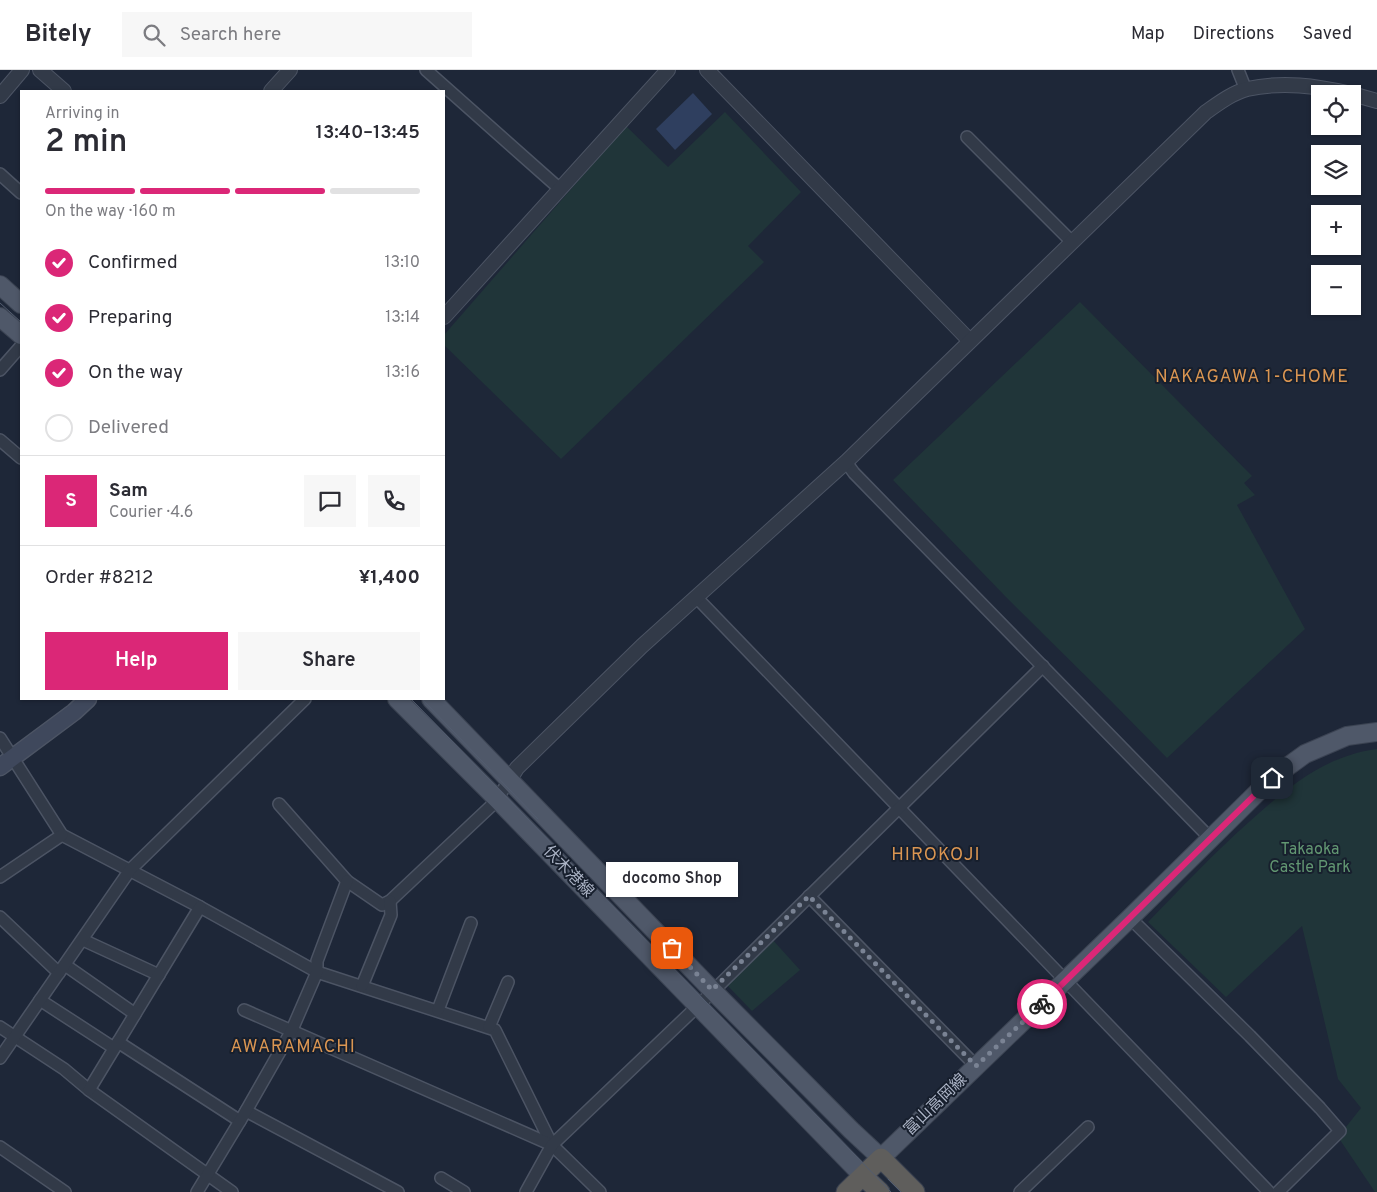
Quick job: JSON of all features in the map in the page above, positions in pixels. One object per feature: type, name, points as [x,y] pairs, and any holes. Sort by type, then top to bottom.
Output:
[{"type":"highway","points":[[846,1192],[881,1158],[915,1192]]},
{"type":"highway","points":[[863,1176],[880,1192]]},
{"type":"main road","points":[[0,285],[20,303]]},
{"type":"main road","points":[[0,317],[20,334]]},
{"type":"main road","points":[[6,763],[74,712],[87,700]]},
{"type":"main road","name":"伏木港線","points":[[397,700],[497,799],[863,1176]]},
{"type":"main road","name":"伏木港線","points":[[432,700],[712,990],[850,1130],[881,1158]]},
{"type":"main road","name":"富山高岡線","points":[[881,1158],[1272,778],[1305,754],[1347,736],[1377,732]]},
{"type":"street","points":[[0,96],[22,70]]},
{"type":"street","points":[[40,70],[63,90]]},
{"type":"street","points":[[272,90],[290,70]]},
{"type":"street","points":[[426,70],[560,189]]},
{"type":"street","points":[[445,316],[668,70]]},
{"type":"street","points":[[707,70],[970,341]]},
{"type":"street","points":[[1238,70],[1246,90]]},
{"type":"street","points":[[278,804],[347,880],[382,905],[390,902],[497,799],[517,768],[586,698],[846,462],[1206,112],[1226,98],[1246,90],[1292,84],[1311,87]]},
{"type":"street","points":[[1361,97],[1377,101]]},
{"type":"street","points":[[967,137],[1072,242]]},
{"type":"street","points":[[0,174],[20,192]]},
{"type":"street","points":[[0,370],[20,347]]},
{"type":"street","points":[[0,440],[20,457]]},
{"type":"street","points":[[846,462],[854,473],[1210,838]]},
{"type":"street","points":[[697,598],[1269,1192]]},
{"type":"street","points":[[526,1192],[552,1145],[698,1005],[1043,666]]},
{"type":"street","points":[[0,1058],[130,870],[304,700]]},
{"type":"street","points":[[0,738],[6,763],[62,835],[200,907],[317,972],[495,1030],[552,1145],[600,1192]]},
{"type":"street","points":[[0,877],[62,835]]},
{"type":"street","points":[[198,1192],[291,1032],[317,972],[317,961],[347,880]]},
{"type":"street","points":[[809,896],[976,1066]]},
{"type":"street","points":[[362,986],[392,916],[390,902]]},
{"type":"street","points":[[89,1090],[200,907]]},
{"type":"street","points":[[0,917],[62,969],[135,1014]]},
{"type":"street","points":[[1130,918],[1250,1036],[1340,1131],[1278,1192]]},
{"type":"street","points":[[438,1010],[471,923]]},
{"type":"street","points":[[83,940],[159,975]]},
{"type":"street","points":[[489,1027],[508,982]]},
{"type":"street","points":[[40,1000],[243,1116],[398,1192]]},
{"type":"street","points":[[244,1010],[552,1145]]},
{"type":"street","points":[[0,1027],[64,1069],[89,1090],[232,1192]]},
{"type":"street","points":[[1020,1192],[1088,1128]]},
{"type":"street","points":[[0,1147],[65,1192]]},
{"type":"street","points":[[441,1178],[464,1192]]},
{"type":"green space","points":[[725,112],[801,192],[748,246],[764,262],[561,459],[445,346],[445,334],[626,126],[668,167]]},
{"type":"green space","points":[[1080,302],[1252,476],[1244,483],[1255,495],[1237,505],[1305,629],[1167,758],[1005,596],[893,480]]},
{"type":"green space","name":"Takaoka Castle Park","points":[[1377,749],[1377,1192],[1375,1192],[1338,1137],[1361,1108],[1338,1079],[1302,926],[1226,997],[1148,922],[1223,846],[1263,809],[1292,786],[1323,766],[1358,753]]},
{"type":"green space","points":[[771,938],[800,970],[752,1011],[724,982]]},
{"type":"water","points":[[693,93],[712,114],[675,150],[656,129]]},
{"type":"tram line","points":[[0,303],[20,321]]},
{"type":"tram line","points":[[412,700],[891,1192]]},
{"type":"tram line","points":[[423,700],[538,819]]},
{"type":"tram line","points":[[888,1179],[901,1192]]},
{"type":"way so far","points":[[672,948],[712,990],[809,896],[976,1066],[1042,1004]]},
{"type":"place","name":"docomo Shop","points":[[672,948]]},
{"type":"district","name":"NAKAGAWA 1-CHOME","points":[[1252,377]]},
{"type":"district","name":"HIROKOJI","points":[[936,855]]},
{"type":"district","name":"AWARAMACHI","points":[[293,1047]]},
{"type":"route","points":[[1042,1004],[1272,778]]}]
